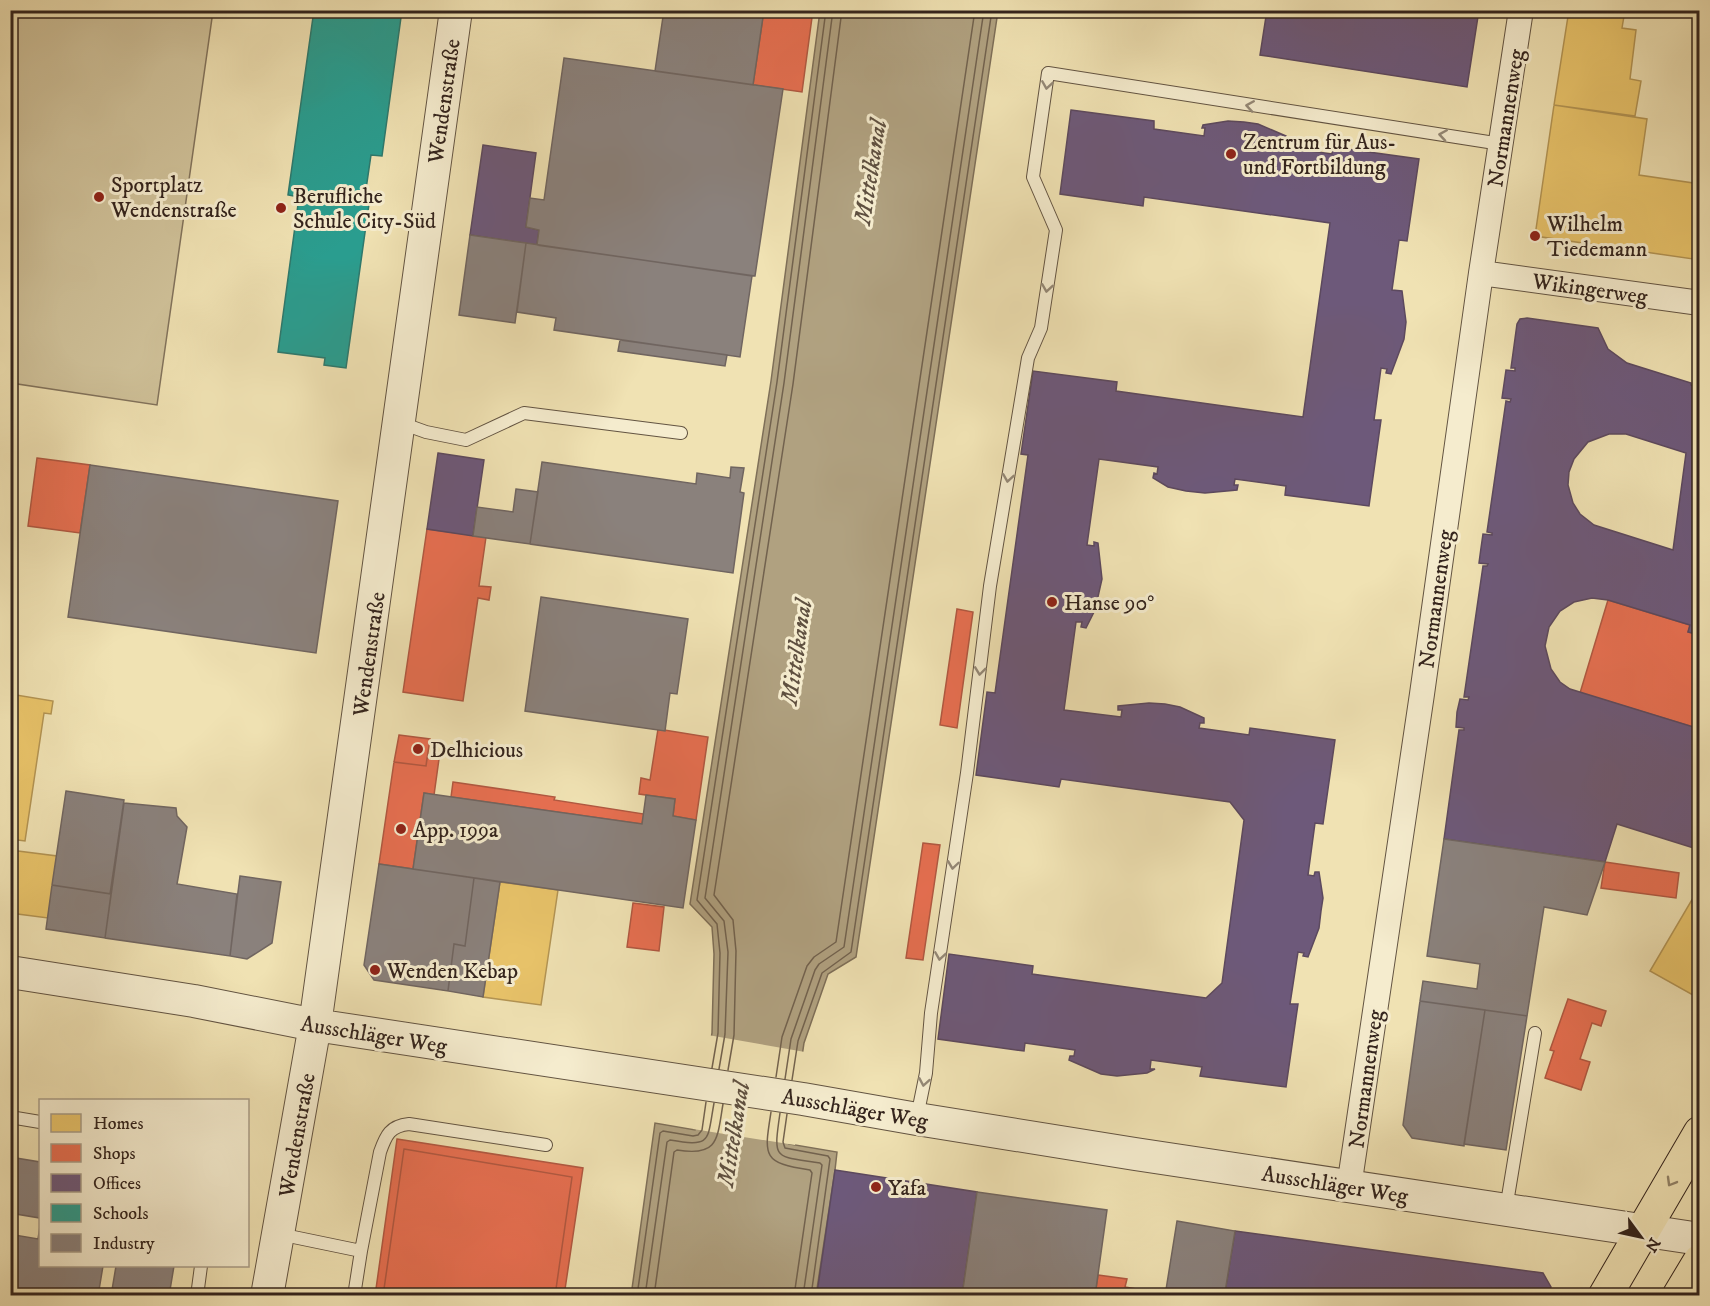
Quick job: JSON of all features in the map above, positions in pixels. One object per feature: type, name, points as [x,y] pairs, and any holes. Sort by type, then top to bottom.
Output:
[{"type":"main road","points":[[1605,1296],[1700,1133]]},
{"type":"main road","points":[[1679,1296],[1700,1261]]},
{"type":"street","name":"Wendenstraße","points":[[267,1296],[315,1025],[456,10]]},
{"type":"street","name":"Normannenweg","points":[[1349,1187],[1521,10]]},
{"type":"street","name":"Wikingerweg","points":[[1481,273],[1700,303]]},
{"type":"street","name":"Ausschläger Weg","points":[[10,972],[183,1000],[315,1025],[803,1099],[1349,1187],[1700,1239]]},
{"type":"lane","points":[[917,1119],[926,1073],[931,1013],[967,773],[990,586],[1028,358],[1041,328],[1056,230],[1033,177],[1048,73],[1501,144]]},
{"type":"lane","points":[[399,423],[426,432],[466,440],[524,413],[681,433]]},
{"type":"lane","points":[[1506,1210],[1534,1033]]},
{"type":"lane","points":[[10,1117],[39,1122]]},
{"type":"lane","points":[[354,1296],[380,1152],[386,1137],[398,1125],[409,1124],[546,1145]]},
{"type":"lane","points":[[278,1233],[361,1251]]},
{"type":"lane","points":[[197,1296],[201,1267]]},
{"type":"shaded area","name":"Sportplatz Wendenstraße","points":[[10,11],[213,11],[157,405],[11,383]]},
{"type":"water","name":"Mittelkanal","points":[[820,11],[998,11],[856,957],[828,974],[804,1043],[789,1144],[837,1152],[835,1170],[816,1295],[631,1296],[655,1123],[695,1130],[712,1033],[714,954],[712,927],[690,904],[771,381]]},
{"type":"pier","points":[[708,1035],[805,1052],[792,1142],[796,1142],[795,1145],[693,1129]]},
{"type":"building: Homes","points":[[1569,10],[1625,10],[1622,28],[1636,30],[1630,79],[1641,81],[1635,116],[1554,105]]},
{"type":"building: Homes","points":[[1554,105],[1647,119],[1639,175],[1700,184],[1700,260],[1535,236]]},
{"type":"building: Homes","points":[[10,694],[53,701],[51,714],[44,713],[25,841],[10,839]]},
{"type":"building: Homes","points":[[10,850],[57,856],[48,918],[10,913]]},
{"type":"building: Homes","points":[[500,882],[558,890],[541,1005],[483,997]]},
{"type":"building: Homes","points":[[1700,886],[1700,999],[1650,971]]},
{"type":"building: Shops","points":[[764,10],[813,10],[802,92],[753,85]]},
{"type":"building: Shops","points":[[37,458],[90,465],[80,533],[28,526]]},
{"type":"building: Shops","points":[[427,529],[486,537],[479,586],[491,587],[489,600],[478,598],[463,701],[403,692]]},
{"type":"building: Shops","points":[[1608,600],[1690,625],[1688,632],[1700,635],[1700,729],[1580,693]]},
{"type":"building: Shops","points":[[957,609],[973,612],[957,728],[940,725]]},
{"type":"building: Shops","points":[[658,729],[708,737],[696,820],[673,816],[675,799],[639,794],[641,778],[650,780]]},
{"type":"building: Shops","points":[[399,735],[430,739],[426,766],[394,762]]},
{"type":"building: Shops","name":"App. 199a","points":[[427,758],[439,759],[434,795],[424,793],[413,869],[379,864],[394,762],[426,766]]},
{"type":"building: Shops","points":[[453,782],[555,797],[554,800],[644,814],[642,824],[451,797]]},
{"type":"building: Shops","points":[[923,843],[940,845],[923,960],[906,958]]},
{"type":"building: Shops","points":[[1605,862],[1679,873],[1676,898],[1601,888]]},
{"type":"building: Shops","points":[[633,903],[664,907],[659,951],[627,947]]},
{"type":"building: Shops","points":[[1568,999],[1606,1011],[1601,1026],[1592,1023],[1580,1059],[1590,1062],[1581,1090],[1545,1078],[1554,1051],[1550,1050]]},
{"type":"building: Shops","points":[[397,1139],[583,1168],[564,1296],[555,1296],[572,1177],[404,1149],[383,1296],[375,1296]]},
{"type":"building: Shops","points":[[404,1149],[572,1177],[555,1296],[383,1296]]},
{"type":"building: Shops","points":[[1098,1275],[1127,1279],[1125,1287],[1165,1294],[1165,1296],[1095,1296]]},
{"type":"building: Offices","points":[[1267,10],[1479,10],[1467,87],[1260,55]]},
{"type":"building: Offices","name":"Hanse 90°","points":[[1071,110],[1154,121],[1154,129],[1204,136],[1203,125],[1228,121],[1244,122],[1258,124],[1286,136],[1285,141],[1282,140],[1281,147],[1332,154],[1333,147],[1419,159],[1407,241],[1399,240],[1392,290],[1402,291],[1406,322],[1404,339],[1391,374],[1386,373],[1387,369],[1381,368],[1374,420],[1381,420],[1369,506],[1285,495],[1286,486],[1235,479],[1234,485],[1238,485],[1237,490],[1205,493],[1186,491],[1168,487],[1153,478],[1154,473],[1157,474],[1158,467],[1099,459],[1087,545],[1094,546],[1094,542],[1098,543],[1102,579],[1095,610],[1086,628],[1081,627],[1082,622],[1076,622],[1064,710],[1121,717],[1122,710],[1118,710],[1118,706],[1165,704],[1180,707],[1204,718],[1204,723],[1200,723],[1199,728],[1249,735],[1250,728],[1335,740],[1323,824],[1315,823],[1308,875],[1314,876],[1315,872],[1319,872],[1323,898],[1319,928],[1308,957],[1298,952],[1290,1004],[1298,1004],[1286,1087],[1200,1076],[1202,1067],[1151,1060],[1150,1069],[1155,1069],[1147,1073],[1117,1076],[1101,1074],[1069,1060],[1070,1056],[1074,1056],[1075,1050],[1025,1043],[1024,1051],[938,1039],[949,954],[1033,966],[1032,974],[1206,998],[1222,983],[1244,820],[1230,802],[1061,779],[1059,787],[976,775],[987,692],[995,693],[1028,455],[1021,454],[1033,371],[1117,382],[1116,391],[1303,417],[1330,223],[1144,197],[1143,206],[1060,194]]},
{"type":"building: Offices","points":[[483,145],[536,153],[526,227],[539,230],[537,245],[470,235]]},
{"type":"building: Offices","points":[[1520,319],[1598,328],[1608,349],[1627,363],[1691,383],[1696,387],[1700,376],[1700,635],[1688,632],[1690,625],[1608,600],[1592,598],[1574,602],[1560,611],[1549,627],[1545,646],[1551,669],[1560,682],[1570,689],[1700,729],[1700,850],[1617,824],[1605,862],[1444,839],[1459,730],[1464,730],[1464,728],[1456,727],[1457,712],[1460,699],[1468,700],[1469,697],[1464,697],[1483,566],[1488,564],[1479,563],[1483,534],[1492,535],[1487,532],[1506,401],[1510,402],[1511,399],[1502,398],[1506,370],[1515,371],[1515,368],[1511,368],[1517,324]],"holes":[[[1609,434],[1626,434],[1686,453],[1673,550],[1594,525],[1580,514],[1573,503],[1568,485],[1569,472],[1574,459],[1588,442]]]},
{"type":"building: Offices","points":[[438,453],[484,460],[473,536],[427,529]]},
{"type":"building: Offices","points":[[835,1170],[977,1192],[962,1296],[833,1296],[817,1293]]},
{"type":"building: Offices","points":[[1235,1231],[1543,1273],[1551,1287],[1546,1296],[1253,1296],[1225,1292]]},
{"type":"building: Schools","points":[[314,10],[402,10],[382,156],[371,155],[364,203],[369,204],[346,368],[324,365],[325,358],[278,352],[299,197],[288,195]]},
{"type":"building: Industry","points":[[664,10],[764,10],[753,85],[655,71]]},
{"type":"building: Industry","points":[[564,58],[783,89],[755,276],[537,245],[539,230],[526,227],[530,198],[544,200]]},
{"type":"building: Industry","points":[[470,235],[526,243],[515,323],[459,315]]},
{"type":"building: Industry","points":[[526,243],[752,276],[740,357],[554,330],[556,318],[517,312]]},
{"type":"building: Industry","points":[[620,340],[727,355],[725,366],[618,351]]},
{"type":"building: Industry","points":[[542,462],[696,484],[697,473],[730,478],[731,467],[744,468],[740,492],[744,493],[733,573],[530,544]]},
{"type":"building: Industry","points":[[90,465],[338,501],[316,653],[68,617]]},
{"type":"building: Industry","points":[[516,489],[538,492],[530,544],[473,536],[477,507],[513,512]]},
{"type":"building: Industry","points":[[541,597],[688,619],[677,694],[670,693],[665,731],[525,711]]},
{"type":"building: Industry","points":[[66,791],[124,800],[110,894],[52,885]]},
{"type":"building: Industry","points":[[424,793],[642,824],[646,795],[675,799],[673,816],[696,820],[683,908],[413,869]]},
{"type":"building: Industry","points":[[124,803],[176,808],[177,816],[187,827],[177,884],[237,894],[230,956],[105,938]]},
{"type":"building: Industry","points":[[1444,839],[1605,862],[1587,915],[1544,907],[1527,1016],[1420,1001],[1423,981],[1477,989],[1480,964],[1427,956]]},
{"type":"building: Industry","points":[[379,864],[474,878],[465,946],[454,944],[448,991],[374,980],[364,965]]},
{"type":"building: Industry","points":[[240,876],[281,882],[272,943],[247,959],[230,956]]},
{"type":"building: Industry","points":[[474,878],[500,882],[483,997],[448,991],[454,944],[465,946]]},
{"type":"building: Industry","points":[[52,885],[111,894],[105,938],[46,929]]},
{"type":"building: Industry","points":[[1420,1001],[1485,1010],[1464,1146],[1412,1138],[1403,1125]]},
{"type":"building: Industry","points":[[1485,1010],[1527,1016],[1506,1150],[1464,1144]]},
{"type":"building: Industry","points":[[10,1157],[39,1162],[39,1218],[10,1213]]},
{"type":"building: Industry","points":[[977,1192],[1107,1210],[1095,1296],[962,1296]]},
{"type":"building: Industry","points":[[1177,1221],[1235,1231],[1225,1292],[1209,1289],[1208,1296],[1165,1296]]},
{"type":"building: Industry","points":[[39,1232],[39,1267],[103,1267],[98,1296],[10,1296],[10,1265],[15,1235],[38,1239]]},
{"type":"building: Industry","points":[[116,1267],[174,1267],[169,1296],[111,1296]]},
{"type":"place","name":"Zentrum für Aus- und Fortbildung","points":[[1231,154]]},
{"type":"place","name":"Sportplatz Wendenstraße","points":[[99,197]]},
{"type":"place","name":"Berufliche Schule City-Süd","points":[[281,208]]},
{"type":"place","name":"Wilhelm Tiedemann","points":[[1535,236]]},
{"type":"place","name":"Hanse 90°","points":[[1052,602]]},
{"type":"place","name":"Delhicious","points":[[418,749]]},
{"type":"place","name":"App. 199a","points":[[401,829]]},
{"type":"place","name":"Wenden Kebap","points":[[375,970]]},
{"type":"place","name":"Yafa","points":[[876,1187]]}]
